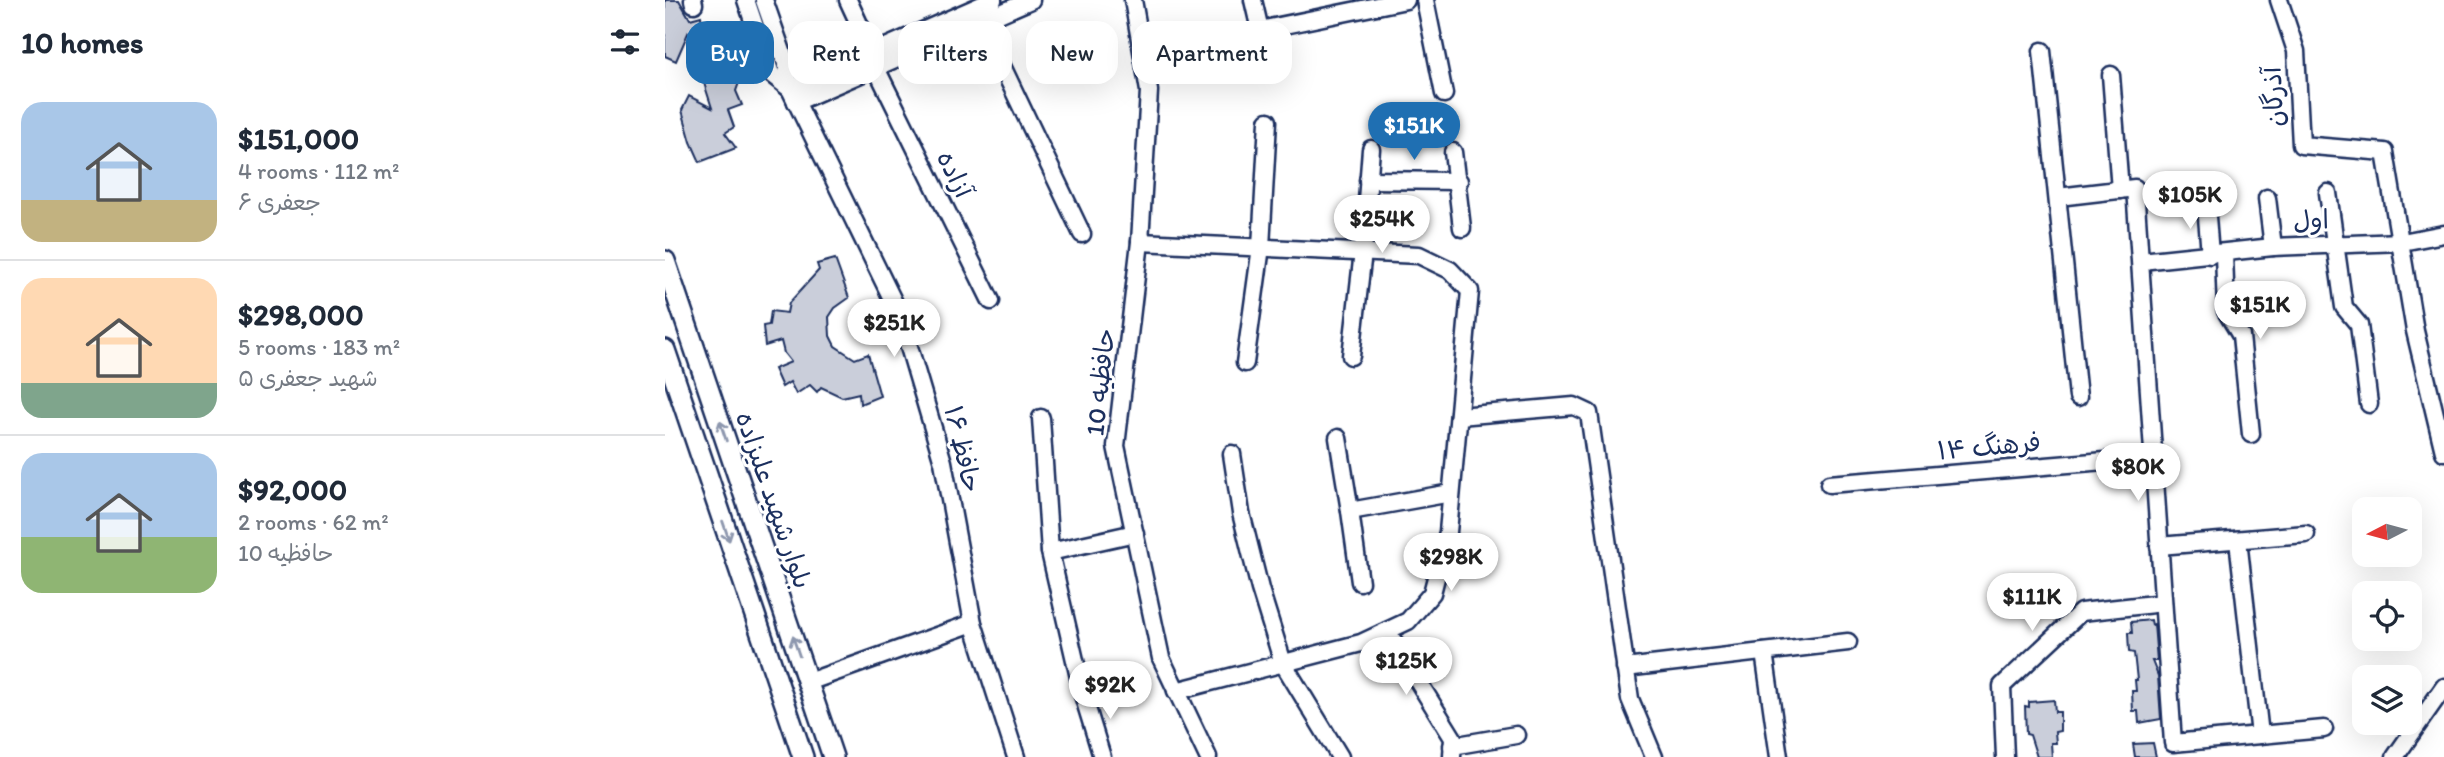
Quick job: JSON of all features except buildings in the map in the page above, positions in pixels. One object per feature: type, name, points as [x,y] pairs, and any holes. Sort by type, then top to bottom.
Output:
[{"type":"main road","name":"بلوار شهید علیزاده","points":[[665,261],[833,757]]},
{"type":"main road","name":"بلوار شهید علیزاده","points":[[665,350],[803,757]]},
{"type":"street","points":[[746,0],[771,74],[793,95]]},
{"type":"street","points":[[764,0],[793,95]]},
{"type":"street","name":"آزاده","points":[[848,0],[857,21]]},
{"type":"street","points":[[884,55],[993,0]]},
{"type":"street","points":[[977,10],[1031,0]]},
{"type":"street","name":"حافظیه 10","points":[[1133,0],[1149,91],[1140,242],[1117,446],[1161,658],[1208,757]]},
{"type":"street","points":[[1253,0],[1260,30],[1366,4],[1406,0]]},
{"type":"street","points":[[1425,0],[1444,94]]},
{"type":"street","name":"آذرگان","points":[[2279,0],[2295,51],[2301,145],[2385,152],[2402,242]]},
{"type":"street","points":[[977,10],[1082,234]]},
{"type":"street","points":[[2042,51],[2078,397]]},
{"type":"street","points":[[2111,75],[2120,190]]},
{"type":"street","name":"آزاده","points":[[884,81],[991,301]]},
{"type":"street","points":[[793,95],[818,84]]},
{"type":"street","name":"حافظ ۱۶","points":[[793,95],[899,313],[943,462],[973,623],[1016,757]]},
{"type":"street","points":[[1245,363],[1261,247],[1268,121]]},
{"type":"street","points":[[1351,356],[1371,149]]},
{"type":"street","points":[[1453,152],[1459,181],[1462,228]]},
{"type":"street","points":[[1368,180],[1459,181]]},
{"type":"street","points":[[2057,197],[2135,188],[2173,743],[2324,729]]},
{"type":"street","points":[[2328,193],[2344,307],[2359,325],[2369,404]]},
{"type":"street","points":[[2267,198],[2273,247]]},
{"type":"street","points":[[2206,204],[2227,311],[2241,336],[2251,434]]},
{"type":"street","name":"اول","points":[[2141,261],[2273,247],[2402,242],[2444,234]]},
{"type":"street","points":[[1140,242],[1419,255],[1450,270],[1470,291],[1448,532],[1432,593],[1408,621],[1361,643],[1176,691]]},
{"type":"street","points":[[2402,242],[2415,331],[2444,452]]},
{"type":"street","points":[[1459,416],[1574,406],[1589,413],[1630,699],[1654,757]]},
{"type":"street","points":[[1041,418],[1050,552],[1083,695],[1102,757]]},
{"type":"street","points":[[1338,438],[1360,582]]},
{"type":"street","points":[[1232,454],[1241,513],[1260,589],[1283,663],[1340,757]]},
{"type":"street","name":"فرهنگ ۱۴","points":[[1829,484],[2153,457]]},
{"type":"street","points":[[1350,511],[1451,493]]},
{"type":"street","points":[[1050,552],[1135,533]]},
{"type":"street","points":[[2159,546],[2306,534]]},
{"type":"street","points":[[2238,540],[2260,735]]},
{"type":"street","points":[[2005,757],[2002,686],[2081,612],[2163,603]]},
{"type":"street","points":[[808,682],[973,623]]},
{"type":"street","points":[[1387,631],[1453,738],[1452,752],[1516,735]]},
{"type":"street","points":[[1625,668],[1848,642]]},
{"type":"street","points":[[1764,652],[1779,757]]},
{"type":"street","points":[[2395,757],[2444,687]]}]
